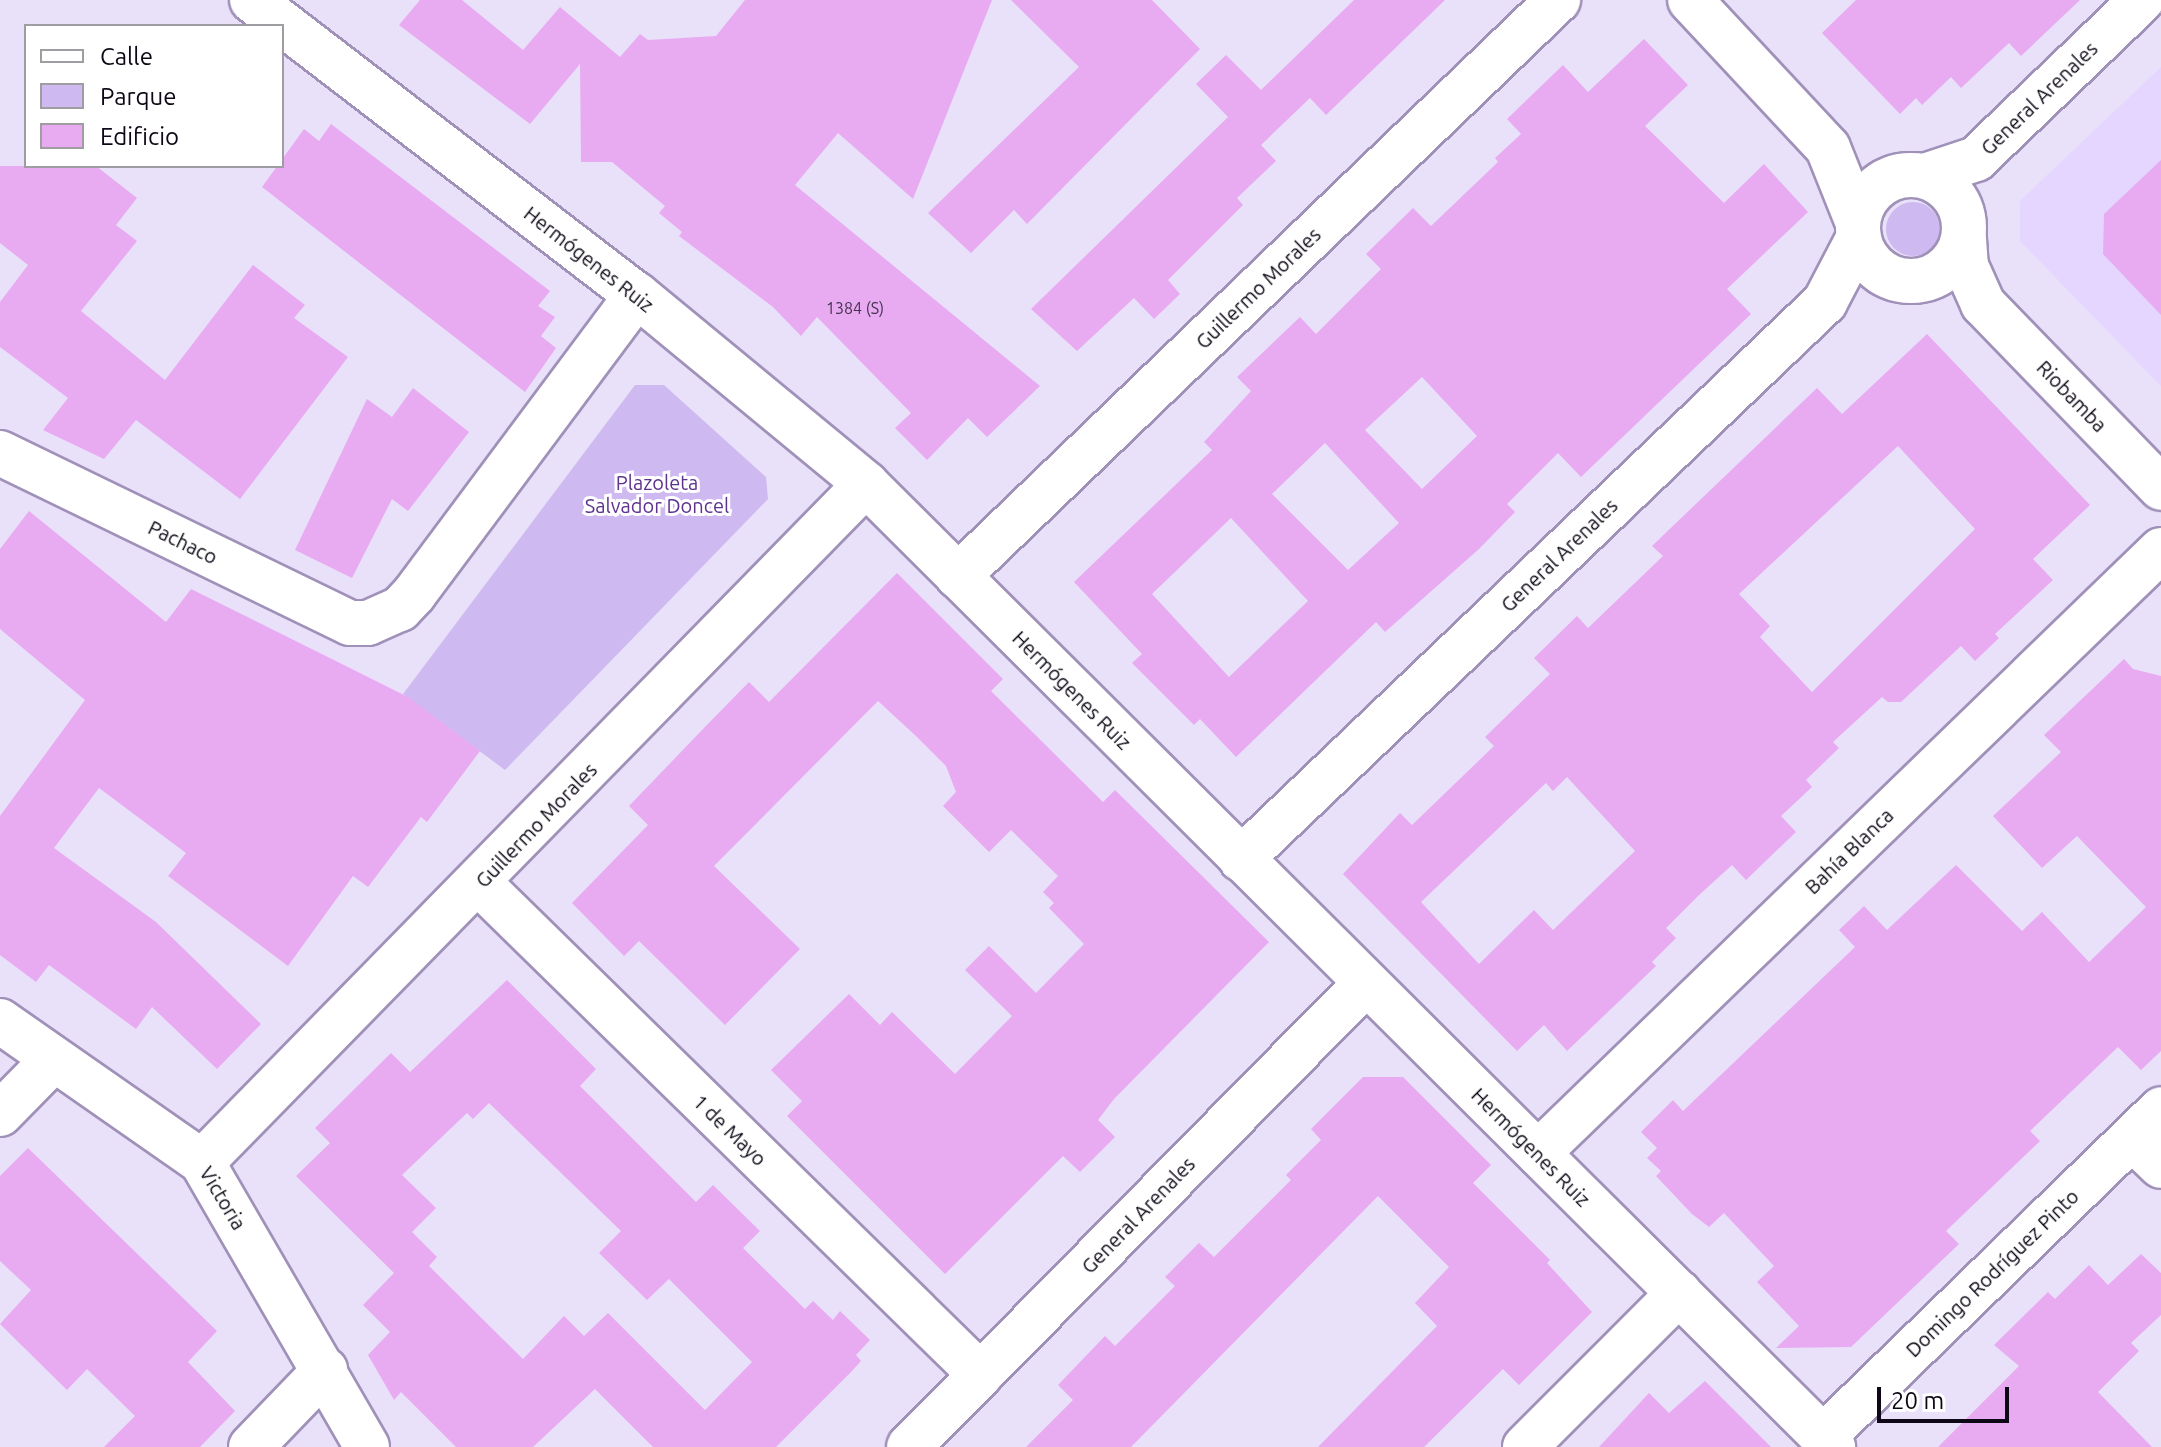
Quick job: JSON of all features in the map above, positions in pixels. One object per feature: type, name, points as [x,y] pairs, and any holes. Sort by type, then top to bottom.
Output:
[{"type":"street","name":"Hermógenes Ruiz","points":[[252,0],[283,24]]},
{"type":"street","name":"Guillermo Morales","points":[[958,576],[1558,0]]},
{"type":"street","points":[[1690,0],[1828,148],[1854,162],[1914,176],[1958,201],[1964,239],[1946,268],[1914,281],[1881,272],[1858,230],[1828,148]]},
{"type":"street","name":"General Arenales","points":[[1914,176],[1976,159],[2142,0]]},
{"type":"street","name":"Hermógenes Ruiz","points":[[284,25],[637,295],[866,484],[1828,1442]]},
{"type":"street","points":[[1858,230],[1872,191],[1914,176]]},
{"type":"street","name":"General Arenales","points":[[1241,859],[1825,302],[1858,230]]},
{"type":"street","name":"Riobamba","points":[[1964,239],[1966,266],[1983,304],[2161,488]]},
{"type":"street","name":"Riobamba","points":[[1914,281],[1983,304]]},
{"type":"street","name":"Pachaco","points":[[0,453],[350,623],[368,623],[400,609],[414,594],[637,295]]},
{"type":"street","name":"Guillermo Morales","points":[[202,1162],[480,884],[866,484]]},
{"type":"street","name":"Bahía Blanca","points":[[1538,1153],[2161,550]]},
{"type":"street","name":"1 de Mayo","points":[[480,884],[981,1375]]},
{"type":"street","name":"General Arenales","points":[[909,1447],[1366,983]]},
{"type":"street","name":"Victoria","points":[[0,1021],[202,1162],[367,1447]]},
{"type":"street","points":[[0,1114],[53,1060]]},
{"type":"street","name":"Domingo Rodríguez Pinto","points":[[1828,1442],[2151,1138]]},
{"type":"street","points":[[1525,1447],[1679,1293]]},
{"type":"street","points":[[251,1447],[325,1370]]},
{"type":"shaded area","points":[[2161,67],[2161,386],[2020,241],[2020,201]]},
{"type":"green space","points":[[1913,202],[1932,210],[1940,229],[1932,248],[1913,256],[1894,248],[1886,229],[1894,210]]},
{"type":"green space","name":"Plazoleta Salvador Doncel","points":[[635,385],[664,385],[766,477],[768,499],[505,770],[403,694]]},
{"type":"building","points":[[420,0],[462,0],[523,50],[560,7],[620,57],[640,34],[648,40],[716,36],[745,0],[992,0],[913,199],[838,133],[795,185],[1040,386],[987,437],[968,418],[927,460],[895,428],[911,413],[817,317],[801,336],[773,307],[679,236],[682,232],[659,213],[665,206],[612,162],[581,162],[580,64],[530,124],[399,25]]},
{"type":"building","points":[[1011,0],[1152,0],[1200,49],[1027,224],[1014,210],[971,253],[928,213],[1079,67]]},
{"type":"building","points":[[1354,0],[1445,0],[1326,115],[1310,98],[1261,145],[1276,161],[1237,198],[1243,205],[1168,280],[1180,294],[1154,319],[1134,298],[1077,351],[1031,309],[1228,117],[1196,84],[1226,55],[1261,90]]},
{"type":"building","points":[[1856,0],[2080,0],[2021,56],[2009,43],[1961,88],[1951,77],[1922,105],[1916,98],[1900,114],[1822,33]]},
{"type":"building","points":[[1644,39],[1688,85],[1645,126],[1724,203],[1764,164],[1808,212],[1727,289],[1751,314],[1581,477],[1558,453],[1507,504],[1515,512],[1479,549],[1385,632],[1376,622],[1236,757],[1200,719],[1194,725],[1132,663],[1142,654],[1074,582],[1212,450],[1204,442],[1251,391],[1237,377],[1300,317],[1316,334],[1381,269],[1366,254],[1413,208],[1431,226],[1498,162],[1495,158],[1521,134],[1507,119],[1563,65],[1588,92]],"holes":[[[1422,377],[1477,436],[1422,489],[1365,430]],[[1325,443],[1399,523],[1348,570],[1272,494]],[[1231,518],[1308,601],[1229,677],[1152,594]]]},
{"type":"building","points":[[331,124],[550,291],[538,306],[555,317],[541,336],[556,348],[525,392],[262,187],[276,168],[284,168],[284,157],[304,129],[319,141]]},
{"type":"building","points":[[2161,160],[2161,315],[2103,254],[2104,214]]},
{"type":"building","points":[[0,166],[99,168],[137,198],[116,225],[137,241],[81,311],[165,380],[253,265],[305,305],[294,318],[348,357],[240,499],[136,420],[104,459],[43,430],[68,398],[0,347],[0,302],[28,265],[0,243]]},
{"type":"building","points":[[1927,334],[2090,505],[2033,559],[2053,580],[1995,634],[1999,638],[1975,661],[1961,646],[1901,702],[1888,702],[1882,697],[1833,742],[1839,748],[1806,780],[1812,787],[1781,816],[1796,832],[1746,880],[1732,865],[1698,896],[1666,928],[1676,938],[1652,962],[1656,966],[1567,1051],[1544,1025],[1517,1051],[1343,874],[1400,813],[1412,825],[1494,746],[1485,737],[1550,674],[1534,658],[1577,616],[1588,628],[1663,556],[1652,546],[1817,388],[1842,414]],"holes":[[[1898,446],[1975,529],[1812,692],[1760,637],[1770,626],[1739,594]],[[1567,777],[1635,851],[1553,930],[1534,910],[1479,964],[1421,902],[1546,783],[1553,791]]]},
{"type":"building","points":[[413,388],[469,432],[408,511],[392,499],[352,578],[295,550],[367,399],[392,417]]},
{"type":"building","points":[[29,511],[166,622],[191,589],[408,697],[480,751],[427,822],[421,817],[368,887],[353,876],[288,966],[168,876],[186,853],[99,788],[54,848],[156,922],[261,1024],[217,1069],[152,1007],[136,1029],[49,965],[36,982],[0,955],[0,816],[85,700],[0,629],[0,549]]},
{"type":"building","points":[[897,573],[1003,679],[991,691],[1103,802],[1115,790],[1269,942],[1114,1099],[1098,1120],[1115,1137],[1080,1172],[1063,1156],[945,1274],[787,1116],[802,1101],[771,1070],[849,994],[880,1025],[892,1012],[955,1074],[1012,1016],[965,970],[989,946],[1036,993],[1084,944],[1049,908],[1054,903],[1043,892],[1058,876],[1011,830],[989,852],[943,806],[956,792],[946,766],[878,701],[714,866],[800,949],[725,1025],[639,941],[624,956],[572,903],[648,825],[629,806],[749,682],[769,702]]},
{"type":"building","points":[[2124,659],[2133,669],[2161,676],[2161,1051],[2141,1070],[2118,1047],[2030,1131],[2040,1141],[1946,1231],[1959,1244],[1851,1347],[1776,1348],[1799,1326],[1757,1282],[1774,1266],[1724,1213],[1709,1227],[1692,1214],[1656,1176],[1661,1171],[1647,1158],[1657,1148],[1641,1132],[1673,1100],[1683,1111],[1855,947],[1839,930],[1864,906],[1887,930],[1956,865],[2022,931],[2042,912],[2089,962],[2146,907],[2077,836],[2042,868],[1993,816],[2061,752],[2044,735]]},
{"type":"building","points":[[507,980],[596,1069],[580,1086],[696,1202],[713,1185],[760,1231],[743,1248],[805,1309],[813,1301],[833,1320],[840,1311],[870,1340],[856,1355],[861,1361],[776,1447],[653,1447],[595,1389],[533,1447],[456,1447],[401,1392],[394,1400],[368,1355],[390,1332],[363,1305],[394,1273],[296,1176],[330,1143],[315,1128],[391,1053],[410,1072]],"holes":[[[489,1103],[621,1231],[599,1253],[647,1300],[669,1279],[752,1362],[705,1410],[608,1313],[584,1336],[564,1316],[523,1359],[429,1266],[437,1257],[412,1232],[436,1208],[402,1175],[467,1113],[473,1119]]]},
{"type":"building","points":[[1363,1077],[1403,1077],[1491,1165],[1473,1183],[1550,1260],[1547,1263],[1592,1312],[1519,1385],[1503,1369],[1424,1447],[1318,1447],[1437,1326],[1415,1303],[1449,1267],[1378,1196],[1131,1447],[1026,1447],[1073,1400],[1058,1385],[1105,1336],[1115,1346],[1175,1286],[1165,1277],[1199,1243],[1214,1257],[1291,1180],[1286,1175],[1321,1140],[1311,1129]]},
{"type":"building","points":[[28,1148],[217,1331],[188,1362],[235,1411],[200,1447],[104,1447],[135,1416],[87,1369],[67,1390],[0,1324],[31,1290],[0,1261],[0,1176]]},
{"type":"building","points":[[2141,1254],[2161,1273],[2161,1315],[2131,1343],[2139,1351],[2098,1392],[2152,1447],[1938,1447],[2019,1366],[1994,1345],[2048,1292],[2055,1299],[2089,1265],[2108,1285]]},
{"type":"building","points":[[1705,1381],[1771,1447],[1599,1447],[1649,1393],[1669,1413]]}]
